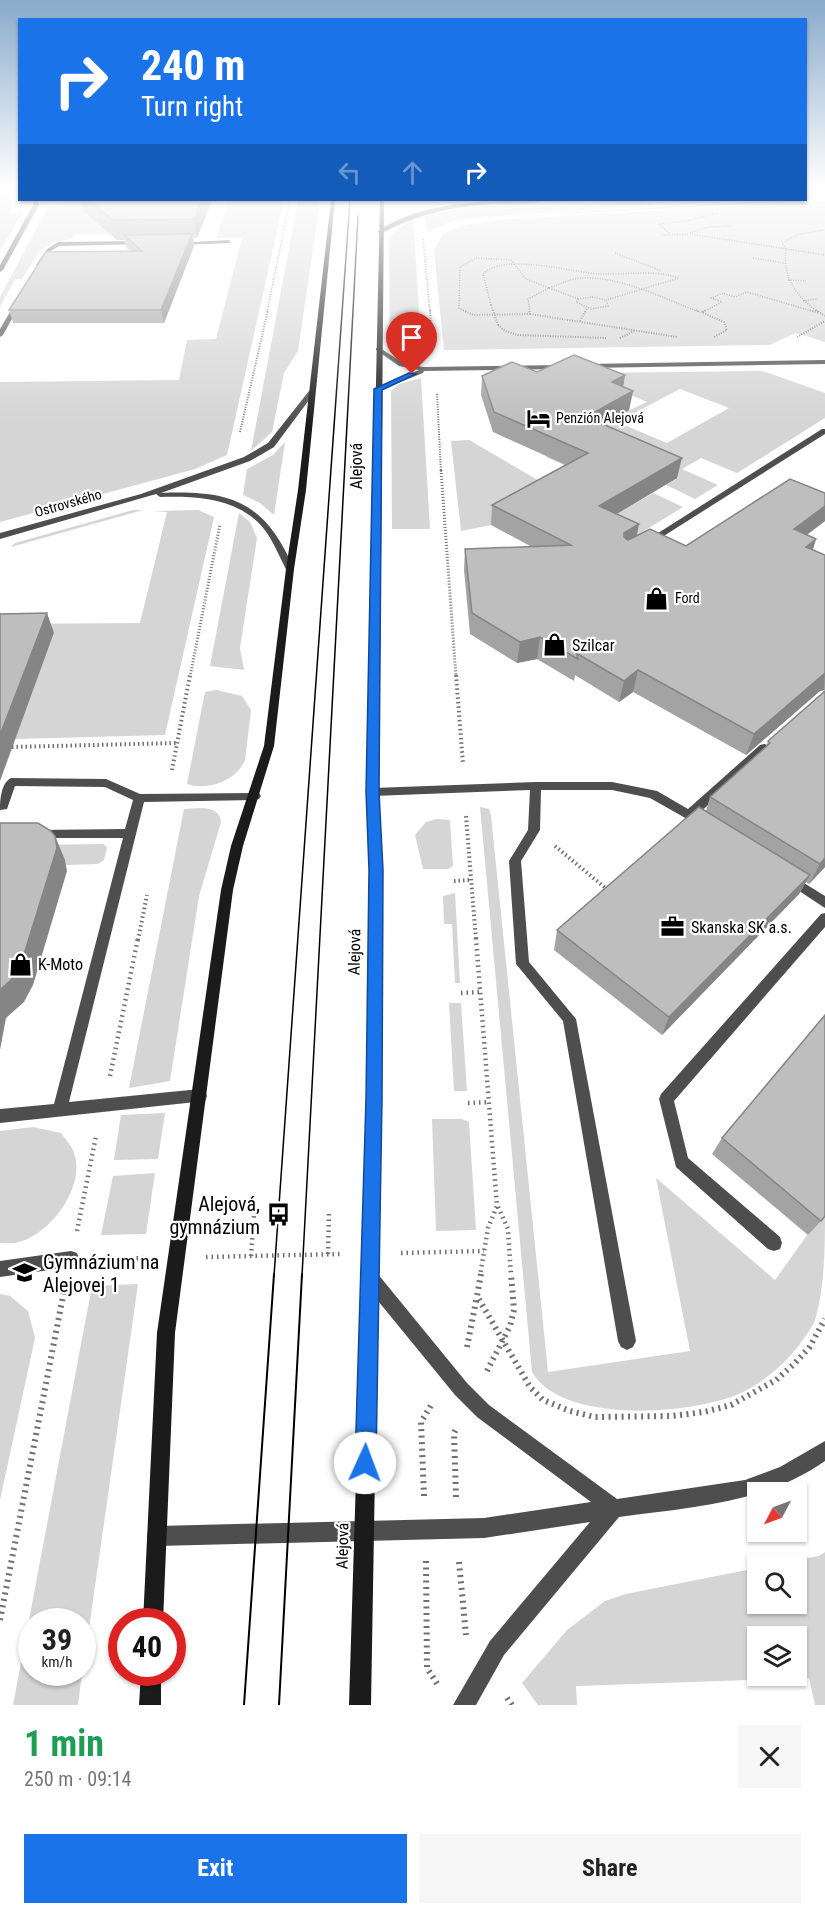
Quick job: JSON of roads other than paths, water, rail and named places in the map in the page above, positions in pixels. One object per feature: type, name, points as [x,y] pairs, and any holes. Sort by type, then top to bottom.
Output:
[{"type":"street","points":[[34,274],[39,266]]},
{"type":"street","points":[[154,1608],[166,1333],[227,890],[237,846],[255,796],[269,746],[290,569],[302,490],[325,266]]},
{"type":"street","name":"Alejová","points":[[360,1705],[372,1254],[376,870],[373,792],[379,266]]},
{"type":"street","points":[[0,334],[24,292]]},
{"type":"street","points":[[378,349],[401,365],[436,370],[572,367]]},
{"type":"street","points":[[584,366],[825,362]]},
{"type":"street","points":[[378,389],[408,376],[436,370]]},
{"type":"street","points":[[144,496],[231,467],[261,452],[271,445],[311,392]]},
{"type":"street","points":[[635,550],[825,430]]},
{"type":"street","points":[[144,496],[196,494],[234,501],[260,521],[284,554],[290,569]]},
{"type":"street","name":"Ostrovského","points":[[0,536],[144,496]]},
{"type":"street","points":[[689,815],[774,740]]},
{"type":"street","points":[[0,806],[3,806],[11,782],[106,783],[139,798],[255,796]]},
{"type":"street","points":[[536,786],[534,830],[515,861],[524,964],[569,1019],[627,1341]]},
{"type":"street","points":[[373,792],[536,786],[612,786],[653,794],[718,834]]},
{"type":"street","points":[[60,1109],[139,798]]},
{"type":"street","points":[[24,834],[129,833]]},
{"type":"street","points":[[776,871],[825,903]]},
{"type":"street","points":[[774,1243],[681,1162],[666,1099],[825,918]]},
{"type":"street","points":[[0,1116],[200,1096]]},
{"type":"street","points":[[0,1269],[71,1259]]},
{"type":"street","points":[[371,1279],[461,1389],[483,1411],[614,1508]]},
{"type":"street","points":[[157,1536],[484,1528],[745,1489],[779,1479],[825,1450]]},
{"type":"street","points":[[464,1705],[497,1648],[614,1508]]},
{"type":"street","points":[[150,1705],[151,1686]]},
{"type":"tram line","points":[[274,1276],[345,266]]},
{"type":"tram line","points":[[302,1276],[355,266]]},
{"type":"tram line","points":[[244,1705],[274,1274]]},
{"type":"tram line","points":[[279,1705],[302,1274]]},
{"type":"place","name":"Penzión Alejová","points":[[538,418]]},
{"type":"place","name":"Ford","points":[[657,598]]},
{"type":"place","name":"Szilcar","points":[[554,645]]},
{"type":"place","name":"Skanska SK a.s.","points":[[673,927]]},
{"type":"place","name":"K-Moto","points":[[20,964]]},
{"type":"place","name":"Alejová, gymnázium","points":[[278,1215]]},
{"type":"place","name":"Gymnázium na Alejovej 1","points":[[25,1273]]}]
